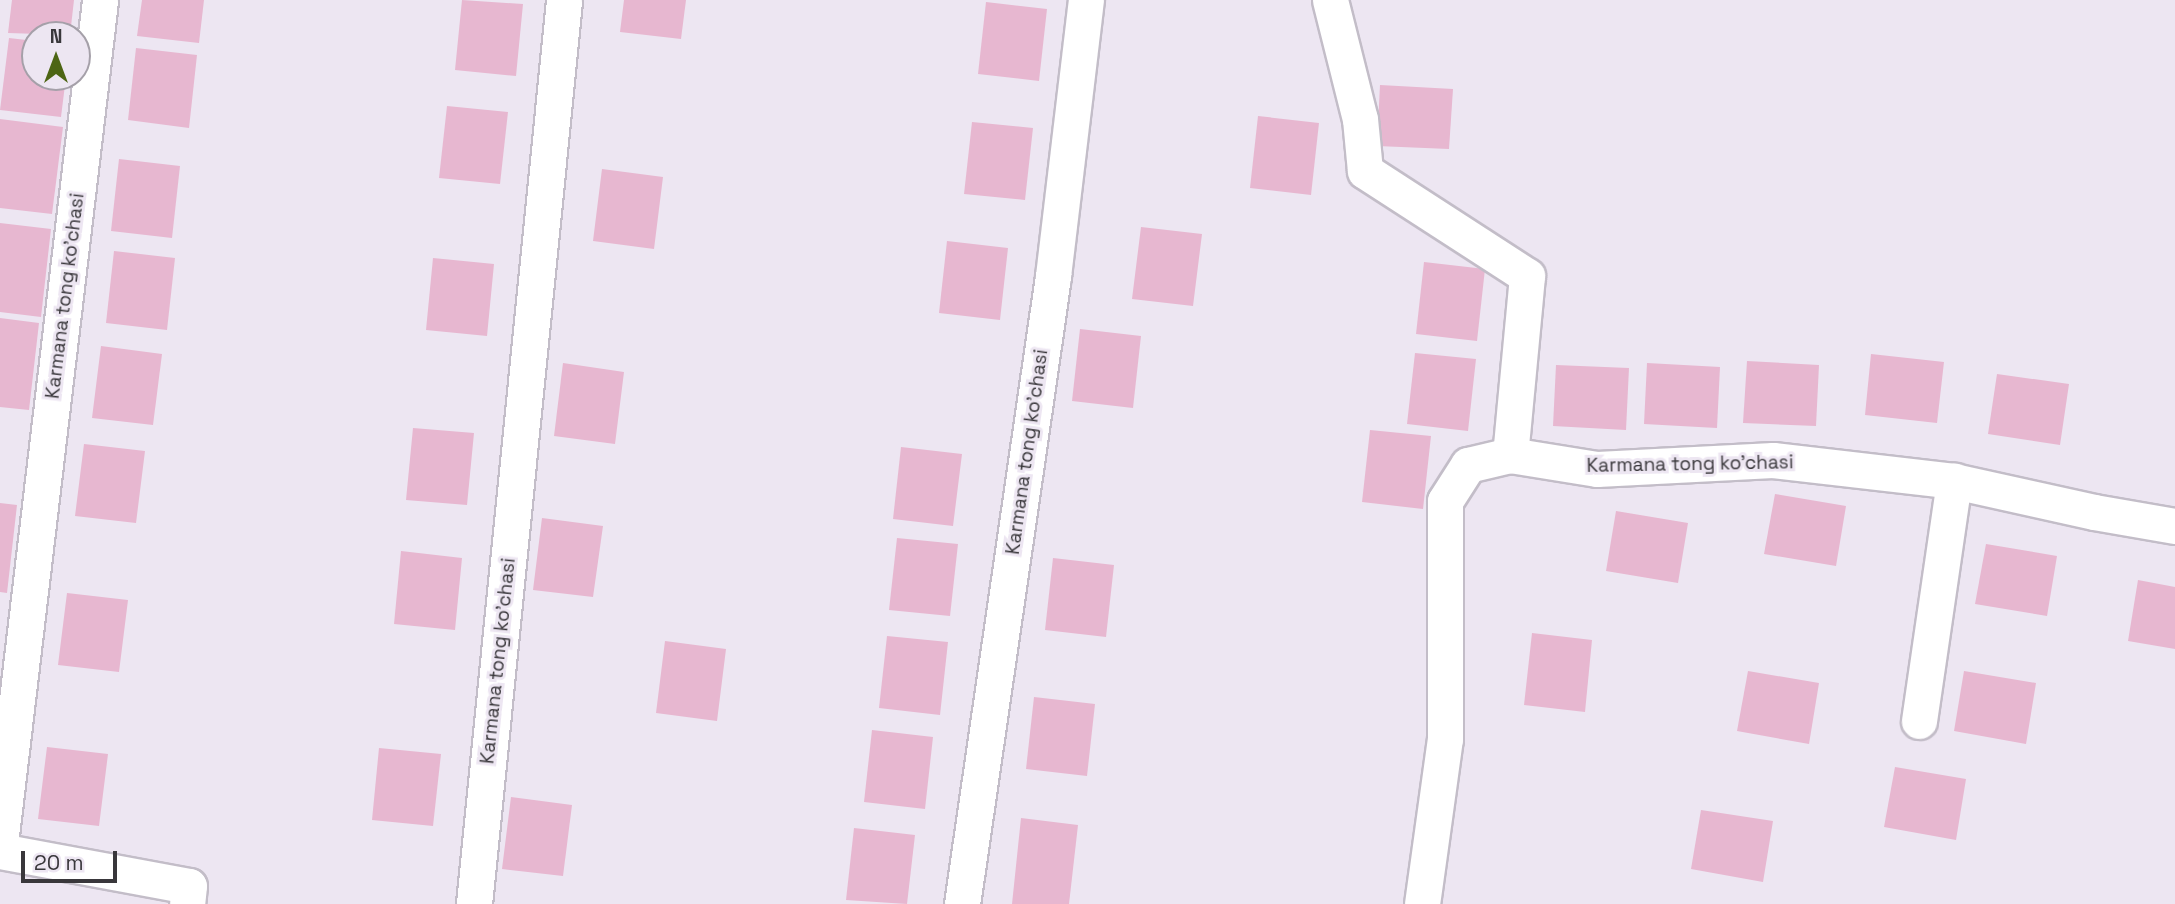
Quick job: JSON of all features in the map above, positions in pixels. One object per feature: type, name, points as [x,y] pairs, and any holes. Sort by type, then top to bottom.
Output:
[{"type":"street","name":"Karmana tong ko'chasi","points":[[0,843],[100,0]]},
{"type":"street","name":"Karmana tong ko'chasi","points":[[474,904],[564,0]]},
{"type":"street","name":"Karmana tong ko'chasi","points":[[962,904],[1052,276],[1086,0]]},
{"type":"street","points":[[1330,0],[1360,118],[1365,171],[1527,276],[1510,455]]},
{"type":"street","name":"Karmana tong ko'chasi","points":[[1422,904],[1445,739],[1445,501],[1468,465],[1510,455],[1597,469],[1773,460],[1954,481],[2094,512],[2175,526]]},
{"type":"street","points":[[1919,721],[1954,481]]},
{"type":"street","points":[[0,851],[189,886],[187,904]]},
{"type":"building","points":[[12,0],[74,0],[72,21],[21,21],[21,33],[8,33]]},
{"type":"building","points":[[142,0],[204,0],[199,43],[137,36]]},
{"type":"building","points":[[462,0],[523,4],[516,76],[455,70]]},
{"type":"building","points":[[624,0],[686,0],[681,39],[620,32]]},
{"type":"building","points":[[986,2],[1047,9],[1039,81],[978,74]]},
{"type":"building","points":[[9,38],[21,39],[21,91],[64,91],[61,117],[0,110]]},
{"type":"building","points":[[136,48],[197,55],[189,128],[128,120]]},
{"type":"building","points":[[1380,85],[1453,89],[1449,149],[1377,146]]},
{"type":"building","points":[[447,106],[508,112],[500,184],[439,178]]},
{"type":"building","points":[[1258,116],[1319,123],[1311,195],[1250,188]]},
{"type":"building","points":[[0,119],[63,127],[52,214],[0,208]]},
{"type":"building","points":[[972,122],[1033,128],[1025,200],[964,194]]},
{"type":"building","points":[[119,159],[180,166],[172,238],[111,231]]},
{"type":"building","points":[[602,169],[663,177],[654,249],[593,241]]},
{"type":"building","points":[[0,223],[51,229],[41,317],[0,312]]},
{"type":"building","points":[[1141,227],[1202,234],[1193,306],[1132,299]]},
{"type":"building","points":[[947,241],[1008,248],[1000,320],[939,313]]},
{"type":"building","points":[[114,251],[175,258],[167,330],[106,323]]},
{"type":"building","points":[[433,258],[494,264],[487,336],[426,330]]},
{"type":"building","points":[[1424,262],[1485,269],[1477,341],[1416,334]]},
{"type":"building","points":[[0,318],[39,323],[29,410],[0,407]]},
{"type":"building","points":[[1080,329],[1141,336],[1133,408],[1072,401]]},
{"type":"building","points":[[101,346],[162,354],[153,425],[92,418]]},
{"type":"building","points":[[1415,353],[1476,359],[1468,431],[1407,424]]},
{"type":"building","points":[[1871,354],[1944,362],[1937,423],[1865,415]]},
{"type":"building","points":[[1747,361],[1819,365],[1816,426],[1743,423]]},
{"type":"building","points":[[563,363],[624,372],[615,444],[554,436]]},
{"type":"building","points":[[1647,363],[1720,367],[1717,428],[1644,424]]},
{"type":"building","points":[[1556,365],[1629,368],[1626,430],[1553,426]]},
{"type":"building","points":[[1997,374],[2069,384],[2060,445],[1988,434]]},
{"type":"building","points":[[413,428],[474,433],[467,505],[406,500]]},
{"type":"building","points":[[1370,430],[1431,436],[1423,509],[1362,502]]},
{"type":"building","points":[[84,444],[145,451],[136,523],[75,516]]},
{"type":"building","points":[[901,447],[962,454],[953,526],[893,519]]},
{"type":"building","points":[[1775,494],[1846,506],[1836,566],[1764,554]]},
{"type":"building","points":[[0,503],[17,505],[7,593],[0,592]]},
{"type":"building","points":[[1616,511],[1688,523],[1678,583],[1606,571]]},
{"type":"building","points":[[542,518],[603,526],[593,597],[533,590]]},
{"type":"building","points":[[897,538],[958,544],[950,616],[889,610]]},
{"type":"building","points":[[1986,544],[2057,556],[2047,616],[1975,604]]},
{"type":"building","points":[[401,551],[462,558],[455,630],[394,624]]},
{"type":"building","points":[[1053,558],[1114,565],[1106,637],[1045,630]]},
{"type":"building","points":[[2138,580],[2175,587],[2175,649],[2128,641]]},
{"type":"building","points":[[67,593],[128,600],[119,672],[58,665]]},
{"type":"building","points":[[1532,633],[1592,640],[1585,712],[1524,705]]},
{"type":"building","points":[[887,636],[948,642],[940,715],[879,708]]},
{"type":"building","points":[[665,641],[726,649],[717,721],[656,713]]},
{"type":"building","points":[[1748,671],[1819,683],[1809,744],[1737,731]]},
{"type":"building","points":[[1964,671],[2036,683],[2026,744],[1954,731]]},
{"type":"building","points":[[1034,697],[1095,704],[1087,776],[1026,769]]},
{"type":"building","points":[[872,730],[933,737],[925,809],[864,802]]},
{"type":"building","points":[[47,747],[108,754],[99,826],[38,819]]},
{"type":"building","points":[[379,748],[441,754],[433,826],[372,820]]},
{"type":"building","points":[[1895,767],[1966,779],[1956,840],[1884,827]]},
{"type":"building","points":[[511,797],[572,805],[563,876],[502,869]]},
{"type":"building","points":[[1701,810],[1773,821],[1763,882],[1691,869]]},
{"type":"building","points":[[1021,818],[1078,825],[1069,904],[1012,904]]},
{"type":"building","points":[[854,828],[915,835],[907,904],[846,900]]}]
